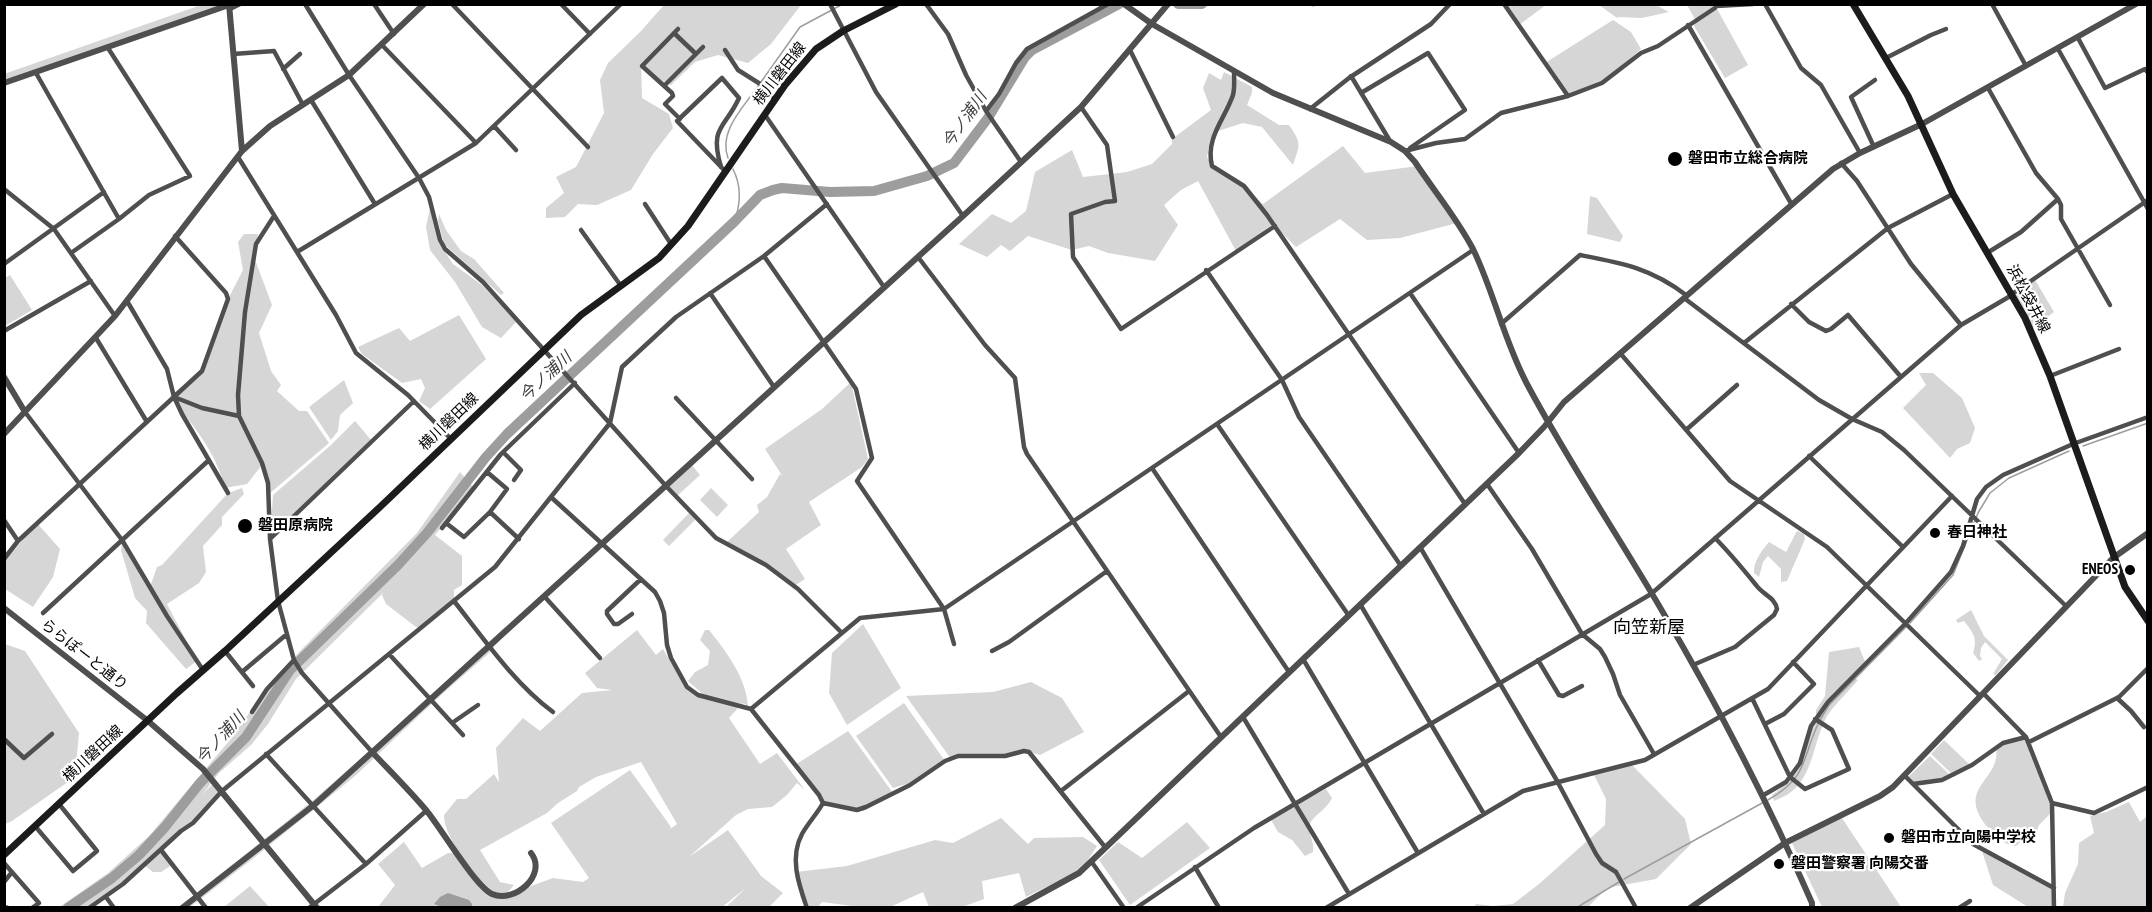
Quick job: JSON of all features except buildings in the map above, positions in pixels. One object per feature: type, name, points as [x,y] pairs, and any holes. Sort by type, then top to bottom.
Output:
[{"type":"main road","name":"横川磐田線","points":[[4,855],[225,651],[581,315],[659,258],[688,226],[723,169],[799,67],[816,49],[843,31],[896,4]]},
{"type":"main road","name":"浜松袋井線","points":[[1853,4],[1922,124],[1953,194],[2012,295],[2033,336],[2050,376],[2113,558],[2131,599],[2148,621]]},
{"type":"street","points":[[4,84],[240,4]]},
{"type":"street","points":[[305,4],[349,75],[419,178],[429,197],[440,240],[445,249],[483,282],[666,486],[716,538],[766,565],[798,589],[842,633]]},
{"type":"street","points":[[374,4],[394,34]]},
{"type":"street","points":[[4,434],[116,316],[240,154],[270,126],[349,75],[424,4]]},
{"type":"street","points":[[452,4],[588,147]]},
{"type":"street","points":[[561,4],[590,34]]},
{"type":"street","points":[[297,252],[476,144],[621,4]]},
{"type":"street","points":[[830,4],[870,82],[963,216]]},
{"type":"street","points":[[926,4],[948,34],[966,75],[986,111],[1021,162]]},
{"type":"street","points":[[986,111],[1027,49],[1108,4]]},
{"type":"street","points":[[1310,109],[1351,76],[1431,24],[1450,4]]},
{"type":"street","points":[[1504,4],[1569,96]]},
{"type":"street","points":[[1405,151],[1465,139],[1501,113],[1569,96],[1602,84],[1641,53],[1658,46],[1717,5],[1753,4]]},
{"type":"street","points":[[1765,4],[1801,68],[1821,85],[1860,153]]},
{"type":"street","points":[[1992,4],[2026,66]]},
{"type":"street","points":[[1015,908],[1079,873],[1520,453],[1564,402],[1841,163],[1922,124],[2136,4]]},
{"type":"street","points":[[229,6],[240,154],[274,216],[336,315],[356,353],[414,401],[451,439]]},
{"type":"street","points":[[1126,6],[1152,24],[1273,93],[1391,142],[1405,151],[1415,162],[1473,250],[1514,357],[1549,422],[1721,716],[1785,843],[1812,903],[1812,908]]},
{"type":"street","points":[[182,908],[314,805],[963,216],[1081,107],[1166,7]]},
{"type":"street","points":[[1688,25],[1791,205]]},
{"type":"street","points":[[1886,58],[1946,29]]},
{"type":"street","points":[[680,119],[665,104],[673,96],[642,66],[676,31],[696,54]]},
{"type":"street","points":[[2078,38],[2105,88],[2145,69],[2148,73]]},
{"type":"street","points":[[382,45],[476,144]]},
{"type":"street","points":[[664,86],[703,47]]},
{"type":"street","points":[[71,253],[149,195],[190,176],[108,48]]},
{"type":"street","points":[[2058,49],[2148,209]]},
{"type":"street","points":[[725,50],[738,70],[765,87],[775,100]]},
{"type":"street","points":[[1130,50],[1173,137]]},
{"type":"street","points":[[233,54],[274,51],[303,105]]},
{"type":"street","points":[[1361,93],[1428,53],[1465,110],[1405,151]]},
{"type":"street","points":[[283,69],[300,54]]},
{"type":"street","points":[[1234,71],[1233,94],[1211,143],[1212,166],[1244,186],[1275,226],[1465,504]]},
{"type":"street","points":[[36,73],[119,219]]},
{"type":"street","points":[[1351,76],[1391,142]]},
{"type":"street","points":[[722,78],[738,94],[738,101],[720,125],[717,133],[716,144],[723,169],[677,121],[722,78]]},
{"type":"street","points":[[1874,147],[1851,97],[1875,80]]},
{"type":"street","points":[[1988,88],[2036,173],[2058,199],[2061,205],[2061,219],[2110,305]]},
{"type":"street","points":[[310,100],[375,204]]},
{"type":"street","points":[[1081,107],[1107,145],[1115,201],[1071,213],[1072,257],[1121,329],[1275,226]]},
{"type":"street","points":[[765,115],[884,287]]},
{"type":"street","points":[[494,126],[516,150]]},
{"type":"street","points":[[1841,163],[1857,181],[1926,284],[1961,325]]},
{"type":"street","points":[[4,189],[54,229],[116,316]]},
{"type":"street","points":[[4,264],[104,192]]},
{"type":"street","points":[[1744,343],[1888,228],[1953,194]]},
{"type":"street","points":[[1988,253],[2021,232],[2058,199]]},
{"type":"street","points":[[1136,908],[1248,832],[1651,594],[1961,325],[2012,295],[2145,201]]},
{"type":"street","points":[[645,204],[672,245]]},
{"type":"street","points":[[89,908],[106,897],[193,823],[222,791],[266,754],[495,567],[610,423],[622,367],[676,317],[764,256],[827,204]]},
{"type":"street","points":[[274,216],[256,244],[245,312],[238,395],[239,416],[262,463],[268,483],[270,539],[278,601],[294,660],[302,673],[329,704],[426,811],[483,888],[500,896],[516,892],[536,873],[537,864],[531,853]]},
{"type":"street","points":[[581,230],[621,287]]},
{"type":"street","points":[[4,559],[18,541],[78,484],[202,371],[228,299],[226,293],[175,236]]},
{"type":"street","points":[[751,710],[860,618],[944,609],[1473,250]]},
{"type":"street","points":[[1501,324],[1580,255],[1621,262],[1665,279],[1819,400],[1852,419],[1882,432],[2066,606]]},
{"type":"street","points":[[764,256],[856,389],[872,458],[857,481],[944,609],[954,644]]},
{"type":"street","points":[[918,257],[985,345],[1015,378],[1024,447],[1221,737]]},
{"type":"street","points":[[1206,270],[1282,380],[1299,417],[1401,566]]},
{"type":"street","points":[[4,331],[91,281]]},
{"type":"street","points":[[710,293],[774,387]]},
{"type":"street","points":[[1410,293],[1520,453]]},
{"type":"street","points":[[128,301],[167,369],[174,397],[182,414],[228,493]]},
{"type":"street","points":[[1791,304],[1809,322],[1826,331],[1848,315],[1901,377]]},
{"type":"street","points":[[96,338],[147,422]]},
{"type":"street","points":[[2050,376],[2119,349]]},
{"type":"street","points":[[1620,353],[1730,481],[1827,547],[2028,740],[2052,803],[2054,908]]},
{"type":"street","points":[[4,376],[25,412],[122,540],[167,616],[204,670]]},
{"type":"street","points":[[487,472],[507,489],[490,512],[464,537],[444,526],[487,472],[503,452],[574,383]]},
{"type":"street","points":[[1686,430],[1737,385]]},
{"type":"street","points":[[174,397],[202,408],[239,416]]},
{"type":"street","points":[[676,398],[752,479]]},
{"type":"street","points":[[270,539],[414,401]]},
{"type":"street","points":[[1762,796],[1777,788],[1790,777],[1800,763],[1815,719],[1828,702],[1906,623],[1951,572],[1963,546],[1977,499],[1986,487],[2004,475],[2073,444],[2148,417]]},
{"type":"street","points":[[1217,424],[1349,616]]},
{"type":"street","points":[[503,452],[521,470],[514,480]]},
{"type":"street","points":[[1809,456],[1902,547]]},
{"type":"street","points":[[43,613],[209,460]]},
{"type":"street","points":[[1152,468],[1289,672]]},
{"type":"street","points":[[1486,484],[1532,549],[1582,634],[1600,649],[1605,657],[1620,695],[1654,754]]},
{"type":"street","points":[[1326,908],[1523,791],[1645,760],[1768,689],[1952,496]]},
{"type":"street","points":[[552,498],[655,592],[660,601],[671,658],[687,687],[698,695],[751,710],[823,803]]},
{"type":"street","points":[[490,512],[519,539]]},
{"type":"street","points":[[4,520],[18,541]]},
{"type":"street","points":[[1690,908],[1785,843],[1880,796],[1904,775],[2113,558],[2148,533]]},
{"type":"street","points":[[1693,665],[1735,647],[1774,615],[1777,609],[1773,599],[1756,586],[1745,570],[1715,538]]},
{"type":"street","points":[[1420,547],[1558,782],[1596,855],[1602,863],[1616,872],[1636,908]]},
{"type":"street","points":[[992,651],[1009,642],[1107,571]]},
{"type":"street","points":[[632,614],[618,624],[614,624],[607,615],[607,611],[641,579]]},
{"type":"street","points":[[544,596],[600,658]]},
{"type":"street","points":[[454,601],[489,646],[538,700],[553,712]]},
{"type":"street","points":[[1360,604],[1484,814]]},
{"type":"street","name":"ららぽーと通り","points":[[4,608],[148,721],[203,769],[215,781],[313,906]]},
{"type":"street","points":[[242,672],[287,634]]},
{"type":"street","points":[[225,651],[253,686]]},
{"type":"street","points":[[389,654],[463,735]]},
{"type":"street","points":[[1303,658],[1418,853]]},
{"type":"street","points":[[252,712],[267,689],[294,660]]},
{"type":"street","points":[[1538,660],[1559,695],[1563,696],[1582,686]]},
{"type":"street","points":[[1765,724],[1784,714],[1814,684],[1793,662]]},
{"type":"street","points":[[1914,784],[1942,780],[1972,765],[2003,743],[2028,740],[2117,698],[2148,668]]},
{"type":"street","points":[[1061,791],[1189,691]]},
{"type":"street","points":[[1752,698],[1790,777],[1805,789],[1849,769],[1832,730],[1815,719]]},
{"type":"street","points":[[2117,698],[2144,728]]},
{"type":"street","points":[[452,723],[478,705]]},
{"type":"street","points":[[1243,717],[1349,894]]},
{"type":"street","points":[[4,739],[24,758],[52,734]]},
{"type":"street","points":[[823,803],[857,810],[910,785],[945,761],[958,756],[1005,756],[1024,751],[1033,754],[1105,847]]},
{"type":"street","points":[[266,754],[366,864]]},
{"type":"street","points":[[1904,775],[1973,844],[2054,888]]},
{"type":"street","points":[[2052,803],[2094,813],[2148,787]]},
{"type":"street","points":[[807,908],[796,872],[796,849],[802,834],[823,803]]},
{"type":"street","points":[[35,826],[73,871],[97,851],[59,804]]},
{"type":"street","points":[[313,906],[366,864],[426,811]]},
{"type":"street","points":[[161,850],[206,908]]},
{"type":"street","points":[[1091,861],[1124,908]]},
{"type":"street","points":[[4,863],[39,903],[32,908]]},
{"type":"street","points":[[1195,867],[1219,908]]},
{"type":"street","points":[[4,882],[12,872]]},
{"type":"street","points":[[106,897],[114,908]]},
{"type":"street","points":[[1959,908],[1970,901]]},
{"type":"shaded area","points":[[201,5],[223,5],[5,83],[4,74]]},
{"type":"shaded area","points":[[664,5],[801,5],[771,44],[748,63],[718,55],[695,62],[671,85],[652,76],[641,64],[642,98],[669,114],[673,128],[653,154],[631,190],[597,205],[578,204],[565,217],[546,218],[546,208],[564,193],[556,177],[576,167],[604,113],[600,80],[608,63]]},
{"type":"shaded area","points":[[1504,5],[1546,5],[1519,25]]},
{"type":"shaded area","points":[[1599,5],[1656,5],[1669,12],[1642,18],[1617,17],[1620,20]]},
{"type":"shaded area","points":[[1687,5],[1741,5],[1716,7],[1748,65],[1725,78],[1694,26],[1696,21]]},
{"type":"shaded area","points":[[1613,20],[1631,32],[1641,49],[1602,83],[1568,96],[1545,63]]},
{"type":"shaded area","points":[[1224,72],[1252,87],[1247,105],[1279,125],[1289,125],[1298,140],[1293,165],[1262,127],[1243,123],[1214,131],[1207,157],[1212,166],[1244,186],[1263,204],[1343,146],[1365,173],[1418,166],[1457,223],[1400,238],[1367,240],[1340,219],[1296,247],[1273,224],[1236,251],[1198,181],[1181,190],[1164,205],[1178,225],[1155,261],[1108,253],[1089,246],[1072,250],[1028,236],[1010,251],[1001,245],[987,257],[959,244],[992,214],[1011,223],[1026,211],[1035,172],[1072,150],[1083,177],[1127,172],[1152,164],[1172,144],[1172,139],[1211,110],[1203,88],[1209,73],[1221,80]]},
{"type":"shaded area","points":[[1590,196],[1597,198],[1623,236],[1620,242],[1587,234]]},
{"type":"shaded area","points":[[430,208],[439,243],[453,264],[482,285],[516,322],[501,338],[482,327],[455,282],[430,250],[426,227]]},
{"type":"shaded area","points":[[439,214],[446,230],[461,251],[474,259],[504,293],[501,295],[444,244],[438,221]]},
{"type":"shaded area","points":[[244,234],[258,234],[254,257],[272,305],[259,333],[271,371],[281,385],[277,391],[299,411],[307,411],[329,443],[269,494],[262,465],[247,484],[225,488],[210,451],[170,396],[202,371],[219,330],[228,299],[243,270],[238,242]]},
{"type":"shaded area","points":[[10,275],[32,310],[5,326],[5,278]]},
{"type":"shaded area","points":[[2034,278],[2054,312],[2030,330],[2012,294]]},
{"type":"shaded area","points":[[459,315],[486,359],[430,409],[419,401],[425,388],[421,379],[402,383],[362,354],[358,347],[399,328],[410,341]]},
{"type":"shaded area","points":[[1919,373],[1933,373],[1962,398],[1975,428],[1970,443],[1957,449],[1950,458],[1903,408],[1926,385]]},
{"type":"shaded area","points":[[344,380],[353,403],[340,415],[338,431],[331,440],[309,407]]},
{"type":"shaded area","points":[[851,382],[868,459],[862,467],[809,502],[821,525],[786,549],[805,579],[794,586],[749,554],[726,543],[759,512],[757,505],[767,497],[780,474],[783,477],[765,449],[822,409]]},
{"type":"shaded area","points":[[355,421],[372,441],[270,539],[273,495]]},
{"type":"shaded area","points":[[691,464],[700,475],[677,496],[668,485]]},
{"type":"shaded area","points":[[460,472],[474,488],[435,535],[462,556],[462,585],[454,590],[454,601],[422,627],[416,627],[386,604],[382,595],[384,592],[296,679],[268,724],[251,745],[219,773],[202,795],[215,781],[222,791],[193,823],[179,830],[176,836],[161,849],[172,865],[161,872],[153,872],[144,865],[89,907],[58,908],[108,873],[149,836],[229,741],[268,687],[300,651],[417,533]]},
{"type":"shaded area","points":[[242,488],[244,494],[222,517],[222,525],[203,546],[206,572],[199,583],[167,604],[197,661],[186,669],[146,623],[147,611],[135,598],[121,550],[122,540],[150,587],[157,567],[162,565],[228,493]]},
{"type":"shaded area","points":[[711,488],[728,505],[717,517],[700,500]]},
{"type":"shaded area","points":[[689,513],[695,520],[669,546],[663,540]]},
{"type":"shaded area","points":[[37,523],[60,549],[53,577],[33,607],[5,589],[5,561]]},
{"type":"shaded area","points":[[1797,531],[1804,534],[1805,539],[1787,581],[1781,582],[1781,569],[1768,556],[1763,562],[1759,577],[1754,573],[1756,560],[1769,542],[1786,552]]},
{"type":"shaded area","points":[[1971,610],[1984,636],[2008,660],[1996,675],[1993,674],[2002,659],[1985,642],[1981,648],[1982,659],[1979,661],[1973,653],[1975,640],[1972,632],[1964,621],[1958,623],[1956,620]]},
{"type":"shaded area","points":[[863,624],[901,688],[847,725],[829,693],[832,653]]},
{"type":"shaded area","points":[[505,627],[508,631],[487,655],[355,776],[190,907],[178,908],[311,802]]},
{"type":"shaded area","points":[[637,630],[656,655],[663,649],[685,683],[704,695],[688,681],[695,672],[708,665],[710,651],[700,640],[705,630],[709,630],[740,676],[747,697],[748,707],[745,704],[719,701],[738,708],[729,718],[760,764],[777,753],[805,790],[797,783],[772,807],[748,809],[736,815],[689,857],[728,830],[761,876],[783,893],[769,907],[726,907],[746,888],[722,907],[378,907],[395,885],[378,864],[404,842],[422,868],[448,853],[453,853],[483,888],[491,890],[485,887],[453,843],[445,824],[444,815],[457,799],[466,799],[494,774],[499,782],[496,748],[523,718],[540,731],[582,693],[612,690],[597,688],[585,673]],"holes":[[[641,762],[677,824],[670,829],[671,827],[630,770],[551,823],[589,878],[583,882],[553,878],[509,894],[507,893],[514,885],[500,882],[480,850],[547,813],[577,791],[579,787],[596,777]]]},
{"type":"shaded area","points":[[5,644],[25,651],[79,733],[75,777],[5,824]]},
{"type":"shaded area","points":[[1859,647],[1866,664],[1853,677],[1858,680],[1827,716],[1804,777],[1789,793],[1774,801],[1772,795],[1789,782],[1798,765],[1816,718],[1816,710],[1825,696],[1829,652]]},
{"type":"shaded area","points":[[1031,682],[1062,698],[1084,732],[1040,755],[1029,752],[951,759],[906,696],[993,692]]},
{"type":"shaded area","points":[[904,703],[945,761],[916,781],[893,788],[856,736]]},
{"type":"shaded area","points":[[848,731],[893,793],[863,811],[823,803],[795,765]]},
{"type":"shaded area","points":[[2026,737],[2052,803],[2052,812],[2039,825],[2036,834],[2028,836],[2016,846],[2004,843],[1992,832],[1979,815],[1976,803],[1977,793],[1996,759],[1996,747]]},
{"type":"shaded area","points":[[1944,740],[1970,765],[1953,775],[1931,754]]},
{"type":"shaded area","points":[[1930,756],[1951,776],[1913,784],[1907,778]]},
{"type":"shaded area","points":[[1631,764],[1685,819],[1691,844],[1656,879],[1607,888],[1588,907],[1474,908],[1476,904],[1493,906],[1513,904],[1605,825],[1606,799],[1593,773]]},
{"type":"shaded area","points":[[1326,789],[1332,798],[1310,824],[1313,852],[1305,856],[1292,840],[1278,832],[1270,818]]},
{"type":"shaded area","points":[[2129,802],[2140,822],[2147,816],[2147,907],[2063,908],[2065,893],[2078,864],[2079,843],[2094,833],[2090,816]]},
{"type":"shaded area","points":[[1001,818],[1028,844],[1034,838],[1083,837],[1097,846],[1082,869],[1026,897],[1019,873],[982,881],[984,899],[962,907],[929,907],[923,892],[890,907],[860,907],[822,902],[818,907],[809,907],[796,872],[847,866],[935,840],[953,843]]},
{"type":"shaded area","points":[[1842,818],[1901,907],[1822,907],[1792,843]]},
{"type":"shaded area","points":[[1187,822],[1210,848],[1130,905],[1099,860],[1118,842],[1142,858]]},
{"type":"shaded area","points":[[1981,848],[2054,888],[2054,907],[2028,907],[1993,885]]},
{"type":"shaded area","points":[[250,886],[269,907],[224,907]]},
{"type":"shaded area","points":[[448,893],[469,900],[472,907],[442,907],[434,904]]},
{"type":"waterway","points":[[761,82],[800,27],[843,4]]},
{"type":"waterway","name":"今ノ浦川","points":[[68,908],[112,878],[139,855],[165,827],[200,783],[246,737],[290,670],[398,565],[427,533],[486,457],[507,434],[760,195],[782,188],[830,192],[874,191],[927,176],[954,163],[988,118],[1025,57],[1032,50],[1119,4]]},
{"type":"waterway","name":"今ノ浦川","points":[[1178,4],[1202,4]]},
{"type":"waterway","points":[[728,158],[726,138],[729,129],[758,86]]},
{"type":"waterway","points":[[733,169],[740,196],[734,222]]},
{"type":"waterway","points":[[2083,446],[2148,423]]},
{"type":"waterway","points":[[1910,623],[1953,575],[1978,513],[1990,493],[2009,478],[2069,451]]},
{"type":"waterway","points":[[1820,720],[1829,705],[1906,627]]},
{"type":"waterway","points":[[1768,800],[1781,792],[1797,776],[1818,724]]},
{"type":"waterway","points":[[1624,879],[1764,802]]},
{"type":"waterway","points":[[1576,908],[1619,882]]},
{"type":"place","name":"磐田市立総合病院","points":[[1675,159]]},
{"type":"place","name":"磐田原病院","points":[[245,526]]},
{"type":"place","name":"春日神社","points":[[1935,533]]},
{"type":"place","name":"ENEOS","points":[[2130,570]]},
{"type":"place","name":"磐田市立向陽中学校","points":[[1889,838]]},
{"type":"place","name":"磐田警察署 向陽交番","points":[[1779,864]]},
{"type":"district","name":"向笠新屋","points":[[1649,628]]}]
